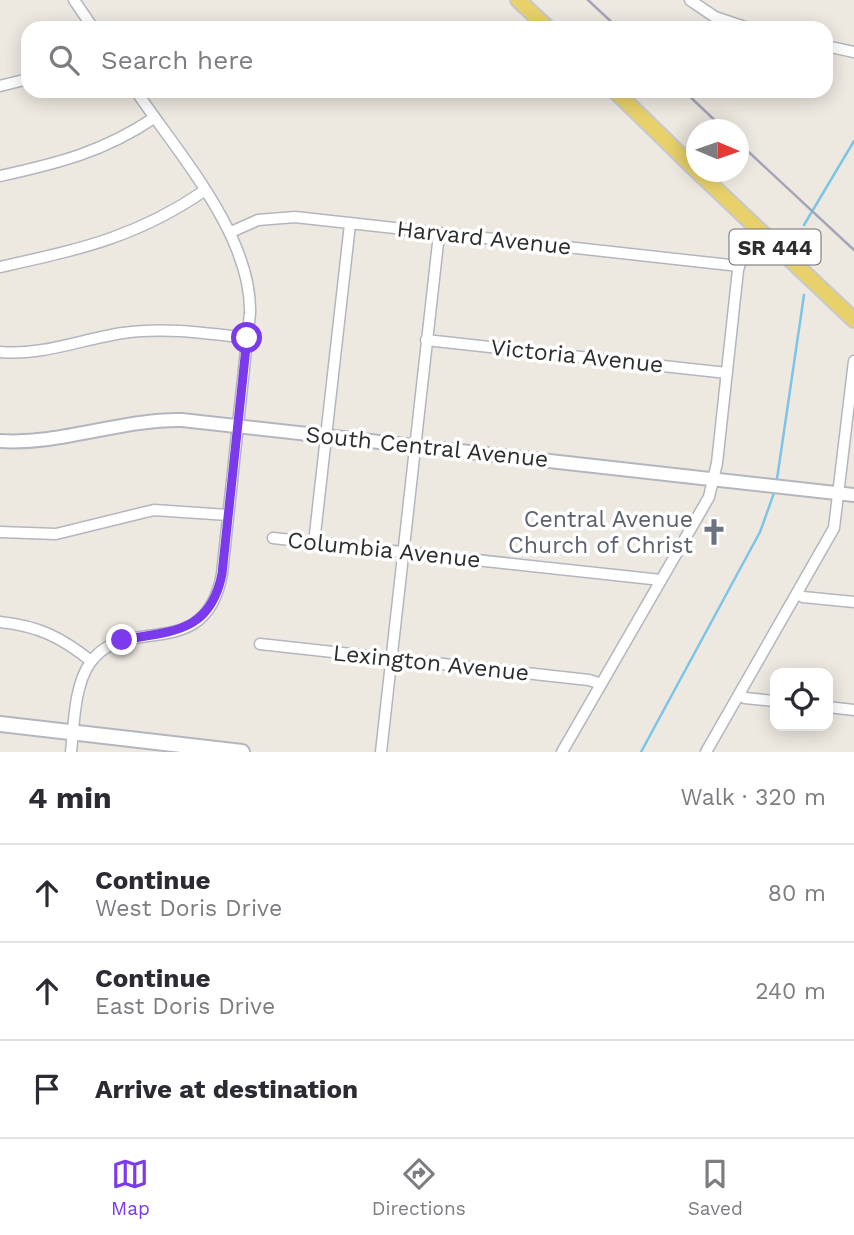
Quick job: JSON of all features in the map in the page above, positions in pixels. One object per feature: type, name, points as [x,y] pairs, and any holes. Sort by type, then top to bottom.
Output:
[{"type":"main road","points":[[518,0],[540,21]]},
{"type":"main road","name":"SR 444","points":[[622,98],[686,160]]},
{"type":"main road","name":"SR 444","points":[[708,182],[854,320]]},
{"type":"main road","points":[[0,724],[242,752]]},
{"type":"street","points":[[74,0],[88,21]]},
{"type":"street","points":[[690,0],[715,17],[727,21]]},
{"type":"street","points":[[833,48],[854,52]]},
{"type":"street","points":[[0,86],[21,81]]},
{"type":"street","points":[[71,752],[82,683],[91,661],[115,642],[173,633],[203,614],[220,584],[238,426],[247,338],[248,282],[231,232],[141,98]]},
{"type":"street","points":[[0,176],[83,156],[154,118]]},
{"type":"street","points":[[0,267],[115,239],[160,219],[204,191]]},
{"type":"street","name":"Harvard Avenue","points":[[231,232],[272,218],[739,266]]},
{"type":"street","points":[[314,543],[350,224]]},
{"type":"street","points":[[562,752],[709,497],[714,479],[739,266],[746,246],[757,229]]},
{"type":"street","points":[[381,752],[439,234]]},
{"type":"street","points":[[0,352],[26,352],[144,331],[184,331],[247,338]]},
{"type":"street","name":"Victoria Avenue","points":[[426,340],[727,373]]},
{"type":"street","points":[[706,752],[834,528],[854,361]]},
{"type":"street","name":"South Central Avenue","points":[[0,441],[46,440],[148,421],[238,426],[854,495]]},
{"type":"street","points":[[0,532],[56,534],[154,510],[228,515]]},
{"type":"street","name":"Columbia Avenue","points":[[273,538],[661,580]]},
{"type":"street","points":[[797,593],[803,597],[854,602]]},
{"type":"street","points":[[0,622],[45,630],[91,661]]},
{"type":"street","name":"Lexington Avenue","points":[[260,644],[589,680],[601,684]]},
{"type":"street","points":[[739,694],[745,698],[770,700]]},
{"type":"street","points":[[833,708],[854,710]]},
{"type":"waterway","points":[[804,225],[854,141]]},
{"type":"waterway","points":[[777,479],[804,295]]},
{"type":"waterway","points":[[641,752],[760,532],[774,493]]},
{"type":"railway","points":[[588,0],[610,21]]},
{"type":"railway","points":[[691,98],[713,119]]},
{"type":"railway","points":[[749,152],[854,250]]},
{"type":"place","name":"Central Avenue Church of Christ","points":[[714,532]]},
{"type":"route","points":[[122,640],[181,630],[203,614],[213,601],[222,574],[247,338]]}]
